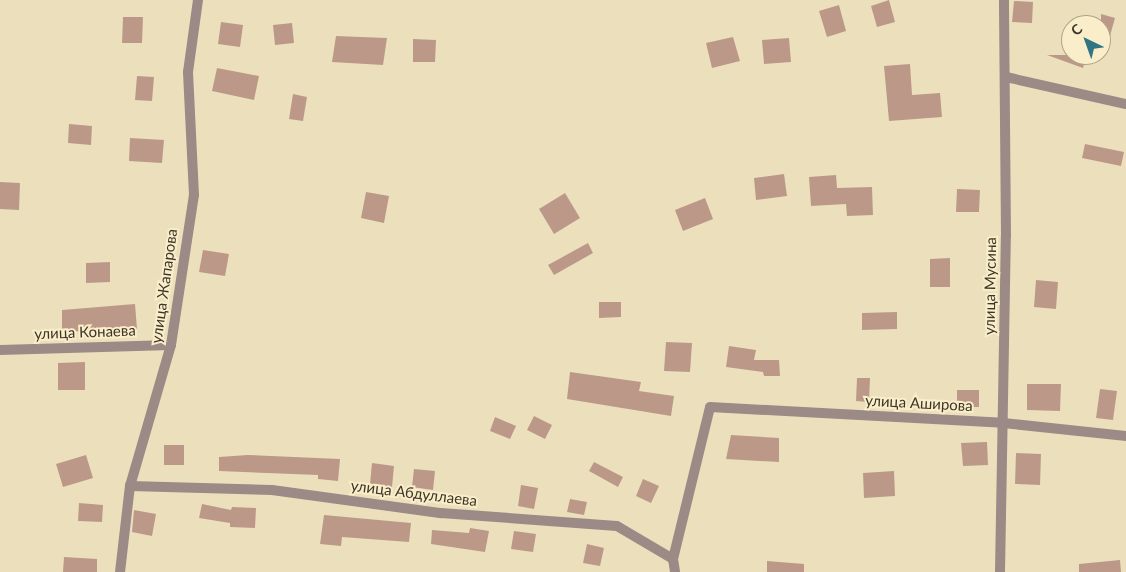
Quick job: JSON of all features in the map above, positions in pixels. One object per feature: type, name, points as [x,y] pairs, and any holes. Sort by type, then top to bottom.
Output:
[{"type":"street","name":"улица Жапарова","points":[[120,572],[130,486],[171,345],[194,195],[188,72],[198,0]]},
{"type":"street","name":"улица Мусина","points":[[1000,572],[1006,77],[1004,0]]},
{"type":"street","points":[[1006,77],[1126,104]]},
{"type":"street","name":"улица Конаева","points":[[0,350],[171,345]]},
{"type":"street","name":"улица Аширова","points":[[673,559],[710,407],[1003,423],[1126,436]]},
{"type":"street","name":"улица Абдуллаева","points":[[130,486],[272,490],[441,513],[617,526],[673,559]]},
{"type":"street","points":[[673,559],[675,572]]},
{"type":"building","points":[[889,0],[895,22],[877,27],[871,6]]},
{"type":"building","points":[[1014,1],[1033,2],[1032,23],[1012,22]]},
{"type":"building","points":[[839,5],[846,31],[827,37],[819,11]]},
{"type":"building","points":[[123,17],[143,17],[142,43],[122,43]]},
{"type":"building","points":[[1111,17],[1115,18],[1111,32]]},
{"type":"building","points":[[221,22],[243,25],[240,47],[218,44]]},
{"type":"building","points":[[292,23],[294,43],[275,45],[273,25]]},
{"type":"building","points":[[336,36],[387,38],[383,65],[332,62]]},
{"type":"building","points":[[733,37],[740,61],[712,68],[706,43]]},
{"type":"building","points":[[789,38],[791,62],[764,64],[762,40]]},
{"type":"building","points":[[413,39],[436,40],[435,62],[413,62]]},
{"type":"building","points":[[1047,55],[1061,55],[1061,60]]},
{"type":"building","points":[[910,64],[912,95],[940,93],[942,117],[889,121],[884,66]]},
{"type":"building","points":[[217,68],[259,76],[254,100],[212,91]]},
{"type":"building","points":[[137,76],[154,77],[152,101],[135,100]]},
{"type":"building","points":[[293,94],[307,97],[303,121],[289,119]]},
{"type":"building","points":[[69,124],[92,126],[91,145],[68,143]]},
{"type":"building","points":[[130,138],[164,140],[162,163],[129,161]]},
{"type":"building","points":[[1085,144],[1124,152],[1121,166],[1082,158]]},
{"type":"building","points":[[784,174],[787,196],[756,200],[754,178]]},
{"type":"building","points":[[836,175],[837,188],[872,187],[873,215],[847,216],[846,204],[811,206],[809,177]]},
{"type":"building","points":[[0,182],[20,183],[19,210],[0,209]]},
{"type":"building","points":[[957,189],[980,190],[979,212],[956,212]]},
{"type":"building","points":[[366,192],[389,196],[384,223],[361,218]]},
{"type":"building","points":[[565,193],[580,218],[554,234],[539,209]]},
{"type":"building","points":[[705,198],[713,219],[683,231],[675,210]]},
{"type":"building","points":[[588,243],[593,253],[554,275],[548,265]]},
{"type":"building","points":[[203,250],[229,254],[225,276],[199,272]]},
{"type":"building","points":[[950,258],[950,287],[930,287],[930,259]]},
{"type":"building","points":[[110,262],[110,282],[86,283],[86,263]]},
{"type":"building","points":[[1036,280],[1058,282],[1056,309],[1034,307]]},
{"type":"building","points":[[599,302],[621,302],[621,317],[599,318]]},
{"type":"building","points":[[135,304],[137,329],[62,332],[62,310]]},
{"type":"building","points":[[897,312],[897,329],[862,330],[862,313]]},
{"type":"building","points":[[666,342],[692,343],[690,372],[664,371]]},
{"type":"building","points":[[729,346],[756,350],[754,360],[779,360],[780,376],[764,376],[763,372],[726,367]]},
{"type":"building","points":[[85,362],[85,390],[58,390],[58,363]]},
{"type":"building","points":[[570,372],[641,382],[639,391],[674,396],[671,416],[567,399]]},
{"type":"building","points":[[857,378],[870,378],[869,402],[856,401]]},
{"type":"building","points":[[1027,384],[1061,384],[1060,411],[1027,410]]},
{"type":"building","points":[[1100,389],[1117,391],[1113,420],[1096,418]]},
{"type":"building","points":[[957,390],[979,390],[979,407],[957,407]]},
{"type":"building","points":[[534,416],[552,425],[545,439],[527,430]]},
{"type":"building","points":[[495,417],[516,426],[510,439],[490,431]]},
{"type":"building","points":[[731,435],[779,438],[779,462],[726,459]]},
{"type":"building","points":[[987,442],[988,465],[963,466],[961,443]]},
{"type":"building","points":[[164,445],[184,445],[184,465],[164,465]]},
{"type":"building","points":[[1016,453],[1041,454],[1040,485],[1015,484]]},
{"type":"building","points":[[86,455],[93,478],[63,487],[56,464]]},
{"type":"building","points":[[248,455],[340,459],[338,481],[318,479],[318,475],[219,471],[219,457]]},
{"type":"building","points":[[594,462],[623,477],[618,487],[589,471]]},
{"type":"building","points":[[372,463],[394,466],[392,487],[370,484]]},
{"type":"building","points":[[414,469],[435,471],[433,490],[412,487]]},
{"type":"building","points":[[894,471],[895,496],[864,498],[863,473]]},
{"type":"building","points":[[643,479],[659,486],[651,503],[636,496]]},
{"type":"building","points":[[521,485],[538,488],[534,509],[518,506]]},
{"type":"building","points":[[570,499],[587,502],[584,515],[567,512]]},
{"type":"building","points":[[79,503],[103,505],[102,522],[78,521]]},
{"type":"building","points":[[202,504],[231,510],[232,507],[256,508],[255,528],[230,527],[230,523],[199,518]]},
{"type":"building","points":[[134,510],[156,514],[152,536],[132,532]]},
{"type":"building","points":[[324,515],[411,523],[409,542],[342,537],[341,546],[320,544]]},
{"type":"building","points":[[470,528],[489,531],[485,552],[431,544],[432,530],[469,533]]},
{"type":"building","points":[[514,531],[536,534],[533,552],[511,549]]},
{"type":"building","points":[[587,544],[604,548],[600,566],[583,563]]},
{"type":"building","points":[[64,557],[97,559],[97,572],[63,572]]},
{"type":"building","points":[[1120,560],[1121,572],[1079,572],[1079,564]]},
{"type":"building","points":[[767,561],[804,564],[804,572],[767,572]]}]
